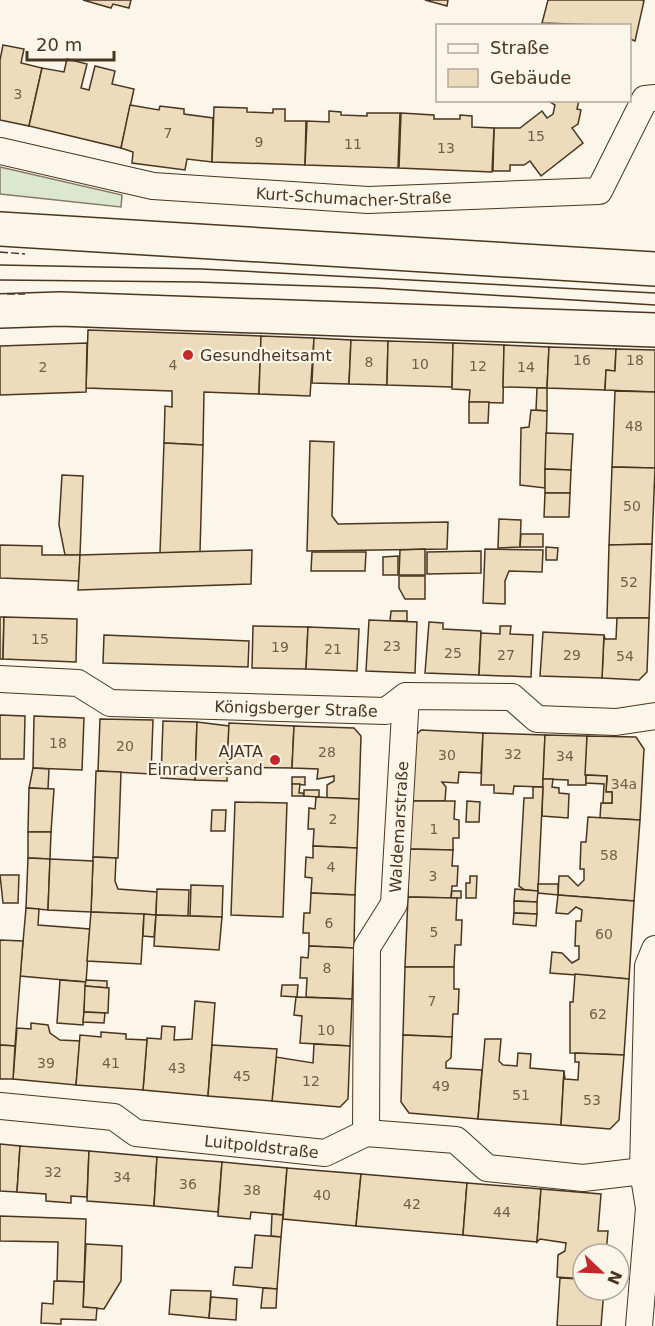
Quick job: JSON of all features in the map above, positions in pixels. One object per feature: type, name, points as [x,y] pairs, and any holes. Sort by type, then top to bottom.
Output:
[{"type":"main road","points":[[0,229],[655,269]]},
{"type":"main road","points":[[0,311],[60,309],[655,330]]},
{"type":"street","name":"Kurt-Schumacher-Straße","points":[[0,151],[153,186],[368,200],[599,191],[645,99],[655,98]]},
{"type":"street","name":"Königsberger Straße","points":[[0,679],[78,682],[110,703],[386,711],[406,696]]},
{"type":"street","points":[[406,696],[512,697],[537,719],[616,722],[655,716]]},
{"type":"street","name":"Waldemarstraße","points":[[366,1133],[367,947],[394,904],[406,696]]},
{"type":"street","points":[[639,1326],[649,1208],[648,966],[655,950]]},
{"type":"street","name":"Luitpoldstraße","points":[[0,1107],[114,1117],[136,1133],[325,1153],[366,1133]]},
{"type":"street","points":[[366,1133],[456,1140],[487,1168],[583,1178],[649,1167]]},
{"type":"green space","points":[[0,167],[122,195],[121,207],[0,194]]},
{"type":"building","points":[[83,0],[131,0],[129,8],[113,4],[111,8]]},
{"type":"building","points":[[425,0],[448,0],[447,6]]},
{"type":"building","points":[[548,0],[644,1],[635,41],[631,39],[631,24],[542,23]]},
{"type":"building","points":[[3,45],[24,49],[21,63],[42,68],[29,126],[0,120],[0,60]]},
{"type":"building","points":[[67,59],[87,64],[81,88],[89,90],[95,66],[115,71],[112,84],[134,89],[121,148],[29,126],[42,68],[64,72]]},
{"type":"building","points":[[550,102],[579,102],[577,109],[581,110],[578,124],[572,128],[583,143],[541,176],[530,161],[524,165],[510,165],[510,171],[493,171],[494,128],[520,128],[542,111],[547,118],[553,114],[555,105]]},
{"type":"building","points":[[130,105],[159,110],[160,106],[184,109],[184,114],[213,118],[212,162],[187,159],[185,170],[132,163],[133,152],[121,148]]},
{"type":"building","points":[[214,107],[247,108],[247,112],[273,113],[273,109],[285,109],[285,121],[306,121],[305,165],[212,162]]},
{"type":"building","points":[[329,111],[341,112],[341,115],[367,116],[367,113],[400,113],[398,168],[305,165],[307,121],[329,122]]},
{"type":"building","points":[[401,113],[434,115],[434,119],[460,119],[460,115],[472,116],[472,127],[494,128],[492,172],[399,168]]},
{"type":"building","points":[[88,330],[261,336],[259,394],[204,392],[203,445],[164,443],[165,406],[172,407],[172,391],[86,388]]},
{"type":"building","points":[[261,336],[314,338],[310,396],[259,394]]},
{"type":"building","points":[[314,338],[351,340],[349,384],[312,383]]},
{"type":"building","points":[[351,340],[388,341],[387,385],[349,384]]},
{"type":"building","points":[[388,341],[453,343],[452,387],[387,385]]},
{"type":"building","points":[[87,343],[86,392],[0,395],[0,346]]},
{"type":"building","points":[[453,343],[504,345],[503,403],[469,402],[470,390],[452,389]]},
{"type":"building","points":[[504,345],[549,347],[547,388],[503,387]]},
{"type":"building","points":[[549,347],[616,349],[615,371],[606,370],[605,390],[547,388]]},
{"type":"building","points":[[616,349],[655,350],[655,392],[605,390],[606,370],[615,371]]},
{"type":"building","points":[[537,388],[547,388],[547,411],[536,410]]},
{"type":"building","points":[[615,391],[655,392],[655,468],[612,467]]},
{"type":"building","points":[[469,402],[489,402],[488,423],[469,423]]},
{"type":"building","points":[[531,410],[547,411],[545,488],[520,485],[521,428],[529,427]]},
{"type":"building","points":[[546,433],[573,434],[571,470],[545,469]]},
{"type":"building","points":[[310,441],[334,442],[332,516],[338,524],[448,522],[447,549],[307,551]]},
{"type":"building","points":[[164,443],[203,445],[200,552],[160,553]]},
{"type":"building","points":[[612,467],[655,468],[652,544],[609,545]]},
{"type":"building","points":[[545,469],[571,470],[570,493],[545,493]]},
{"type":"building","points":[[62,475],[83,476],[80,555],[65,555],[59,525]]},
{"type":"building","points":[[545,493],[570,493],[569,517],[544,517]]},
{"type":"building","points":[[499,519],[521,520],[520,547],[498,548]]},
{"type":"building","points":[[521,534],[543,534],[543,547],[520,547]]},
{"type":"building","points":[[652,544],[649,618],[607,618],[609,545]]},
{"type":"building","points":[[0,545],[42,546],[42,555],[80,555],[79,581],[0,578]]},
{"type":"building","points":[[546,547],[558,548],[557,560],[546,560]]},
{"type":"building","points":[[425,549],[425,575],[399,575],[400,550]]},
{"type":"building","points":[[485,549],[543,550],[542,572],[509,571],[505,581],[505,604],[483,603]]},
{"type":"building","points":[[252,550],[251,584],[78,590],[80,555]]},
{"type":"building","points":[[481,551],[481,573],[427,574],[427,552]]},
{"type":"building","points":[[312,552],[366,552],[365,571],[311,571]]},
{"type":"building","points":[[398,556],[398,575],[383,575],[383,557]]},
{"type":"building","points":[[399,576],[425,576],[425,599],[405,599],[399,588]]},
{"type":"building","points":[[391,611],[407,611],[407,621],[390,621]]},
{"type":"building","points":[[0,617],[4,617],[3,659],[0,659]]},
{"type":"building","points":[[4,617],[77,619],[76,662],[3,659]]},
{"type":"building","points":[[617,618],[649,618],[647,672],[639,680],[602,678],[604,635],[605,639],[616,639]]},
{"type":"building","points":[[369,620],[417,622],[415,673],[366,671]]},
{"type":"building","points":[[429,622],[443,623],[443,629],[481,631],[479,675],[425,673]]},
{"type":"building","points":[[253,626],[308,627],[306,669],[252,668]]},
{"type":"building","points":[[500,626],[511,626],[510,634],[533,635],[531,677],[479,675],[481,633],[500,634]]},
{"type":"building","points":[[308,627],[359,629],[357,671],[306,669]]},
{"type":"building","points":[[543,632],[604,635],[602,678],[540,676]]},
{"type":"building","points":[[104,635],[249,641],[248,667],[103,663]]},
{"type":"building","points":[[0,715],[25,716],[24,759],[0,759]]},
{"type":"building","points":[[34,716],[84,718],[82,770],[33,768]]},
{"type":"building","points":[[100,719],[153,720],[151,774],[98,771]]},
{"type":"building","points":[[163,721],[197,722],[195,780],[161,778]]},
{"type":"building","points":[[197,722],[229,726],[227,781],[195,780]]},
{"type":"building","points":[[229,723],[294,726],[292,768],[227,767]]},
{"type":"building","points":[[294,726],[354,728],[361,736],[359,799],[327,798],[327,785],[334,781],[334,776],[317,779],[318,769],[292,768]]},
{"type":"building","points":[[421,730],[483,733],[481,773],[459,772],[458,783],[442,782],[446,787],[445,801],[411,801],[413,738]]},
{"type":"building","points":[[483,733],[545,735],[543,787],[514,786],[513,794],[494,793],[494,785],[481,785]]},
{"type":"building","points":[[545,735],[587,736],[586,785],[568,785],[568,780],[543,779]]},
{"type":"building","points":[[587,736],[636,737],[644,749],[640,820],[600,818],[601,803],[612,803],[612,792],[606,792],[607,776],[585,775]]},
{"type":"building","points":[[33,768],[49,769],[48,789],[29,788]]},
{"type":"building","points":[[96,771],[121,772],[118,858],[93,857]]},
{"type":"building","points":[[586,775],[607,776],[606,792],[612,792],[612,803],[603,803],[604,784],[586,783]]},
{"type":"building","points":[[292,777],[305,777],[305,785],[292,784]]},
{"type":"building","points":[[543,779],[553,779],[552,787],[559,788],[559,793],[569,794],[568,818],[542,816]]},
{"type":"building","points":[[292,784],[300,784],[299,793],[303,793],[304,796],[292,796]]},
{"type":"building","points":[[533,787],[543,787],[538,891],[525,890],[519,886],[524,798],[533,798]]},
{"type":"building","points":[[29,788],[54,789],[51,832],[28,832]]},
{"type":"building","points":[[304,790],[319,790],[319,797],[304,796]]},
{"type":"building","points":[[316,797],[359,799],[357,848],[313,846],[314,829],[308,829],[309,808],[315,809]]},
{"type":"building","points":[[411,801],[455,801],[454,819],[459,820],[459,838],[453,838],[453,850],[409,849]]},
{"type":"building","points":[[467,801],[480,802],[479,822],[466,822]]},
{"type":"building","points":[[235,802],[287,803],[283,917],[231,915]]},
{"type":"building","points":[[212,810],[226,810],[225,831],[211,831]]},
{"type":"building","points":[[588,817],[640,820],[634,901],[558,895],[559,876],[568,876],[578,886],[584,880],[584,869],[580,869],[581,842],[586,842]]},
{"type":"building","points":[[28,832],[51,832],[50,859],[28,858]]},
{"type":"building","points":[[313,846],[357,848],[355,895],[311,893],[312,878],[305,877],[306,857],[313,858]]},
{"type":"building","points":[[409,849],[453,850],[452,866],[458,866],[457,886],[452,886],[451,898],[408,897]]},
{"type":"building","points":[[93,857],[116,858],[115,881],[118,889],[157,892],[156,915],[91,912]]},
{"type":"building","points":[[28,858],[50,859],[48,910],[26,908]]},
{"type":"building","points":[[50,859],[93,861],[91,912],[48,910]]},
{"type":"building","points":[[0,875],[19,875],[18,903],[3,903]]},
{"type":"building","points":[[470,876],[477,876],[476,898],[466,898],[466,883],[470,883]]},
{"type":"building","points":[[538,884],[558,884],[558,895],[538,893]]},
{"type":"building","points":[[191,885],[223,886],[222,917],[190,916]]},
{"type":"building","points":[[157,889],[189,890],[188,916],[156,915]]},
{"type":"building","points":[[515,889],[538,891],[537,902],[514,901]]},
{"type":"building","points":[[452,891],[461,891],[461,898],[451,898]]},
{"type":"building","points":[[311,893],[355,895],[354,948],[309,946],[309,933],[303,933],[304,913],[310,913]]},
{"type":"building","points":[[558,895],[634,901],[629,979],[550,973],[552,952],[562,953],[572,963],[579,959],[579,946],[575,946],[576,921],[581,921],[582,910],[576,907],[568,914],[556,913]]},
{"type":"building","points":[[408,897],[457,898],[456,920],[462,920],[461,945],[455,945],[454,967],[405,967]]},
{"type":"building","points":[[514,901],[537,902],[537,914],[514,913]]},
{"type":"building","points":[[26,908],[39,909],[38,925],[90,929],[86,982],[20,976]]},
{"type":"building","points":[[91,912],[144,914],[141,964],[87,961]]},
{"type":"building","points":[[514,913],[537,914],[536,926],[513,924]]},
{"type":"building","points":[[144,914],[156,915],[154,937],[143,936]]},
{"type":"building","points":[[156,915],[222,917],[219,950],[154,946]]},
{"type":"building","points":[[0,940],[23,941],[15,1046],[0,1045]]},
{"type":"building","points":[[309,946],[354,948],[352,999],[306,997],[307,978],[300,978],[301,957],[308,958]]},
{"type":"building","points":[[405,967],[454,967],[454,989],[459,989],[458,1014],[453,1014],[452,1037],[403,1035]]},
{"type":"building","points":[[575,974],[629,979],[624,1055],[570,1053],[570,1002],[573,1002]]},
{"type":"building","points":[[60,980],[86,982],[83,1025],[57,1023]]},
{"type":"building","points":[[86,980],[107,981],[107,988],[85,986]]},
{"type":"building","points":[[282,985],[298,985],[297,997],[281,996]]},
{"type":"building","points":[[85,986],[109,988],[108,1013],[84,1012]]},
{"type":"building","points":[[296,997],[352,999],[350,1046],[300,1043],[302,1016],[294,1015]]},
{"type":"building","points":[[195,1001],[215,1003],[208,1096],[143,1090],[147,1038],[161,1039],[162,1026],[175,1027],[174,1040],[192,1039]]},
{"type":"building","points":[[84,1012],[105,1013],[104,1023],[83,1022]]},
{"type":"building","points":[[31,1023],[48,1025],[50,1033],[60,1040],[80,1041],[76,1085],[13,1079],[17,1028],[31,1029]]},
{"type":"building","points":[[101,1032],[126,1034],[126,1039],[147,1040],[143,1090],[76,1085],[80,1035],[101,1037]]},
{"type":"building","points":[[403,1035],[452,1037],[451,1058],[446,1062],[446,1068],[482,1070],[478,1119],[409,1113],[401,1102]]},
{"type":"building","points":[[485,1039],[501,1039],[499,1061],[503,1065],[517,1066],[518,1053],[531,1054],[530,1068],[564,1071],[561,1125],[478,1119]]},
{"type":"building","points":[[314,1044],[350,1046],[348,1099],[340,1107],[272,1101],[276,1057],[313,1063]]},
{"type":"building","points":[[0,1045],[15,1046],[13,1079],[0,1079]]},
{"type":"building","points":[[212,1045],[277,1049],[272,1101],[208,1096]]},
{"type":"building","points":[[575,1053],[624,1055],[619,1120],[610,1129],[561,1125],[564,1071],[565,1079],[578,1080],[579,1062],[575,1062]]},
{"type":"building","points":[[0,1144],[20,1146],[17,1192],[0,1191]]},
{"type":"building","points":[[20,1146],[89,1151],[87,1197],[71,1196],[71,1203],[46,1201],[46,1194],[17,1192]]},
{"type":"building","points":[[89,1151],[157,1157],[154,1206],[87,1201]]},
{"type":"building","points":[[157,1157],[222,1162],[218,1212],[154,1206]]},
{"type":"building","points":[[222,1162],[287,1168],[283,1215],[251,1212],[250,1219],[218,1216]]},
{"type":"building","points":[[287,1168],[361,1174],[356,1226],[283,1219]]},
{"type":"building","points":[[361,1174],[467,1183],[463,1235],[356,1226]]},
{"type":"building","points":[[467,1183],[541,1189],[537,1242],[463,1235]]},
{"type":"building","points":[[541,1189],[601,1194],[598,1231],[608,1231],[607,1242],[571,1242],[571,1278],[557,1277],[558,1255],[565,1251],[566,1243],[540,1239],[537,1242]]},
{"type":"building","points":[[272,1214],[283,1215],[281,1237],[271,1236]]},
{"type":"building","points":[[0,1216],[86,1219],[84,1282],[57,1281],[58,1242],[0,1241]]},
{"type":"building","points":[[255,1235],[281,1237],[277,1289],[233,1285],[235,1267],[252,1268]]},
{"type":"building","points":[[86,1244],[122,1246],[121,1281],[104,1309],[83,1307]]},
{"type":"building","points":[[560,1278],[571,1278],[571,1302],[603,1302],[601,1326],[557,1326]]},
{"type":"building","points":[[54,1281],[84,1282],[83,1307],[97,1308],[96,1320],[61,1319],[61,1324],[41,1323],[42,1303],[53,1304]]},
{"type":"building","points":[[263,1288],[277,1289],[276,1308],[261,1308]]},
{"type":"building","points":[[171,1290],[211,1291],[209,1318],[169,1314]]},
{"type":"building","points":[[211,1297],[237,1299],[236,1320],[209,1318]]},
{"type":"tram line","points":[[0,265],[202,269],[655,293]]},
{"type":"tram line","points":[[0,280],[197,282],[376,288],[655,305]]},
{"type":"fence","points":[[0,252],[25,254]]},
{"type":"fence","points":[[7,294],[25,294]]},
{"type":"place","name":"Gesundheitsamt","points":[[188,355]]},
{"type":"place","name":"AJATA Einradversand","points":[[275,760]]}]
